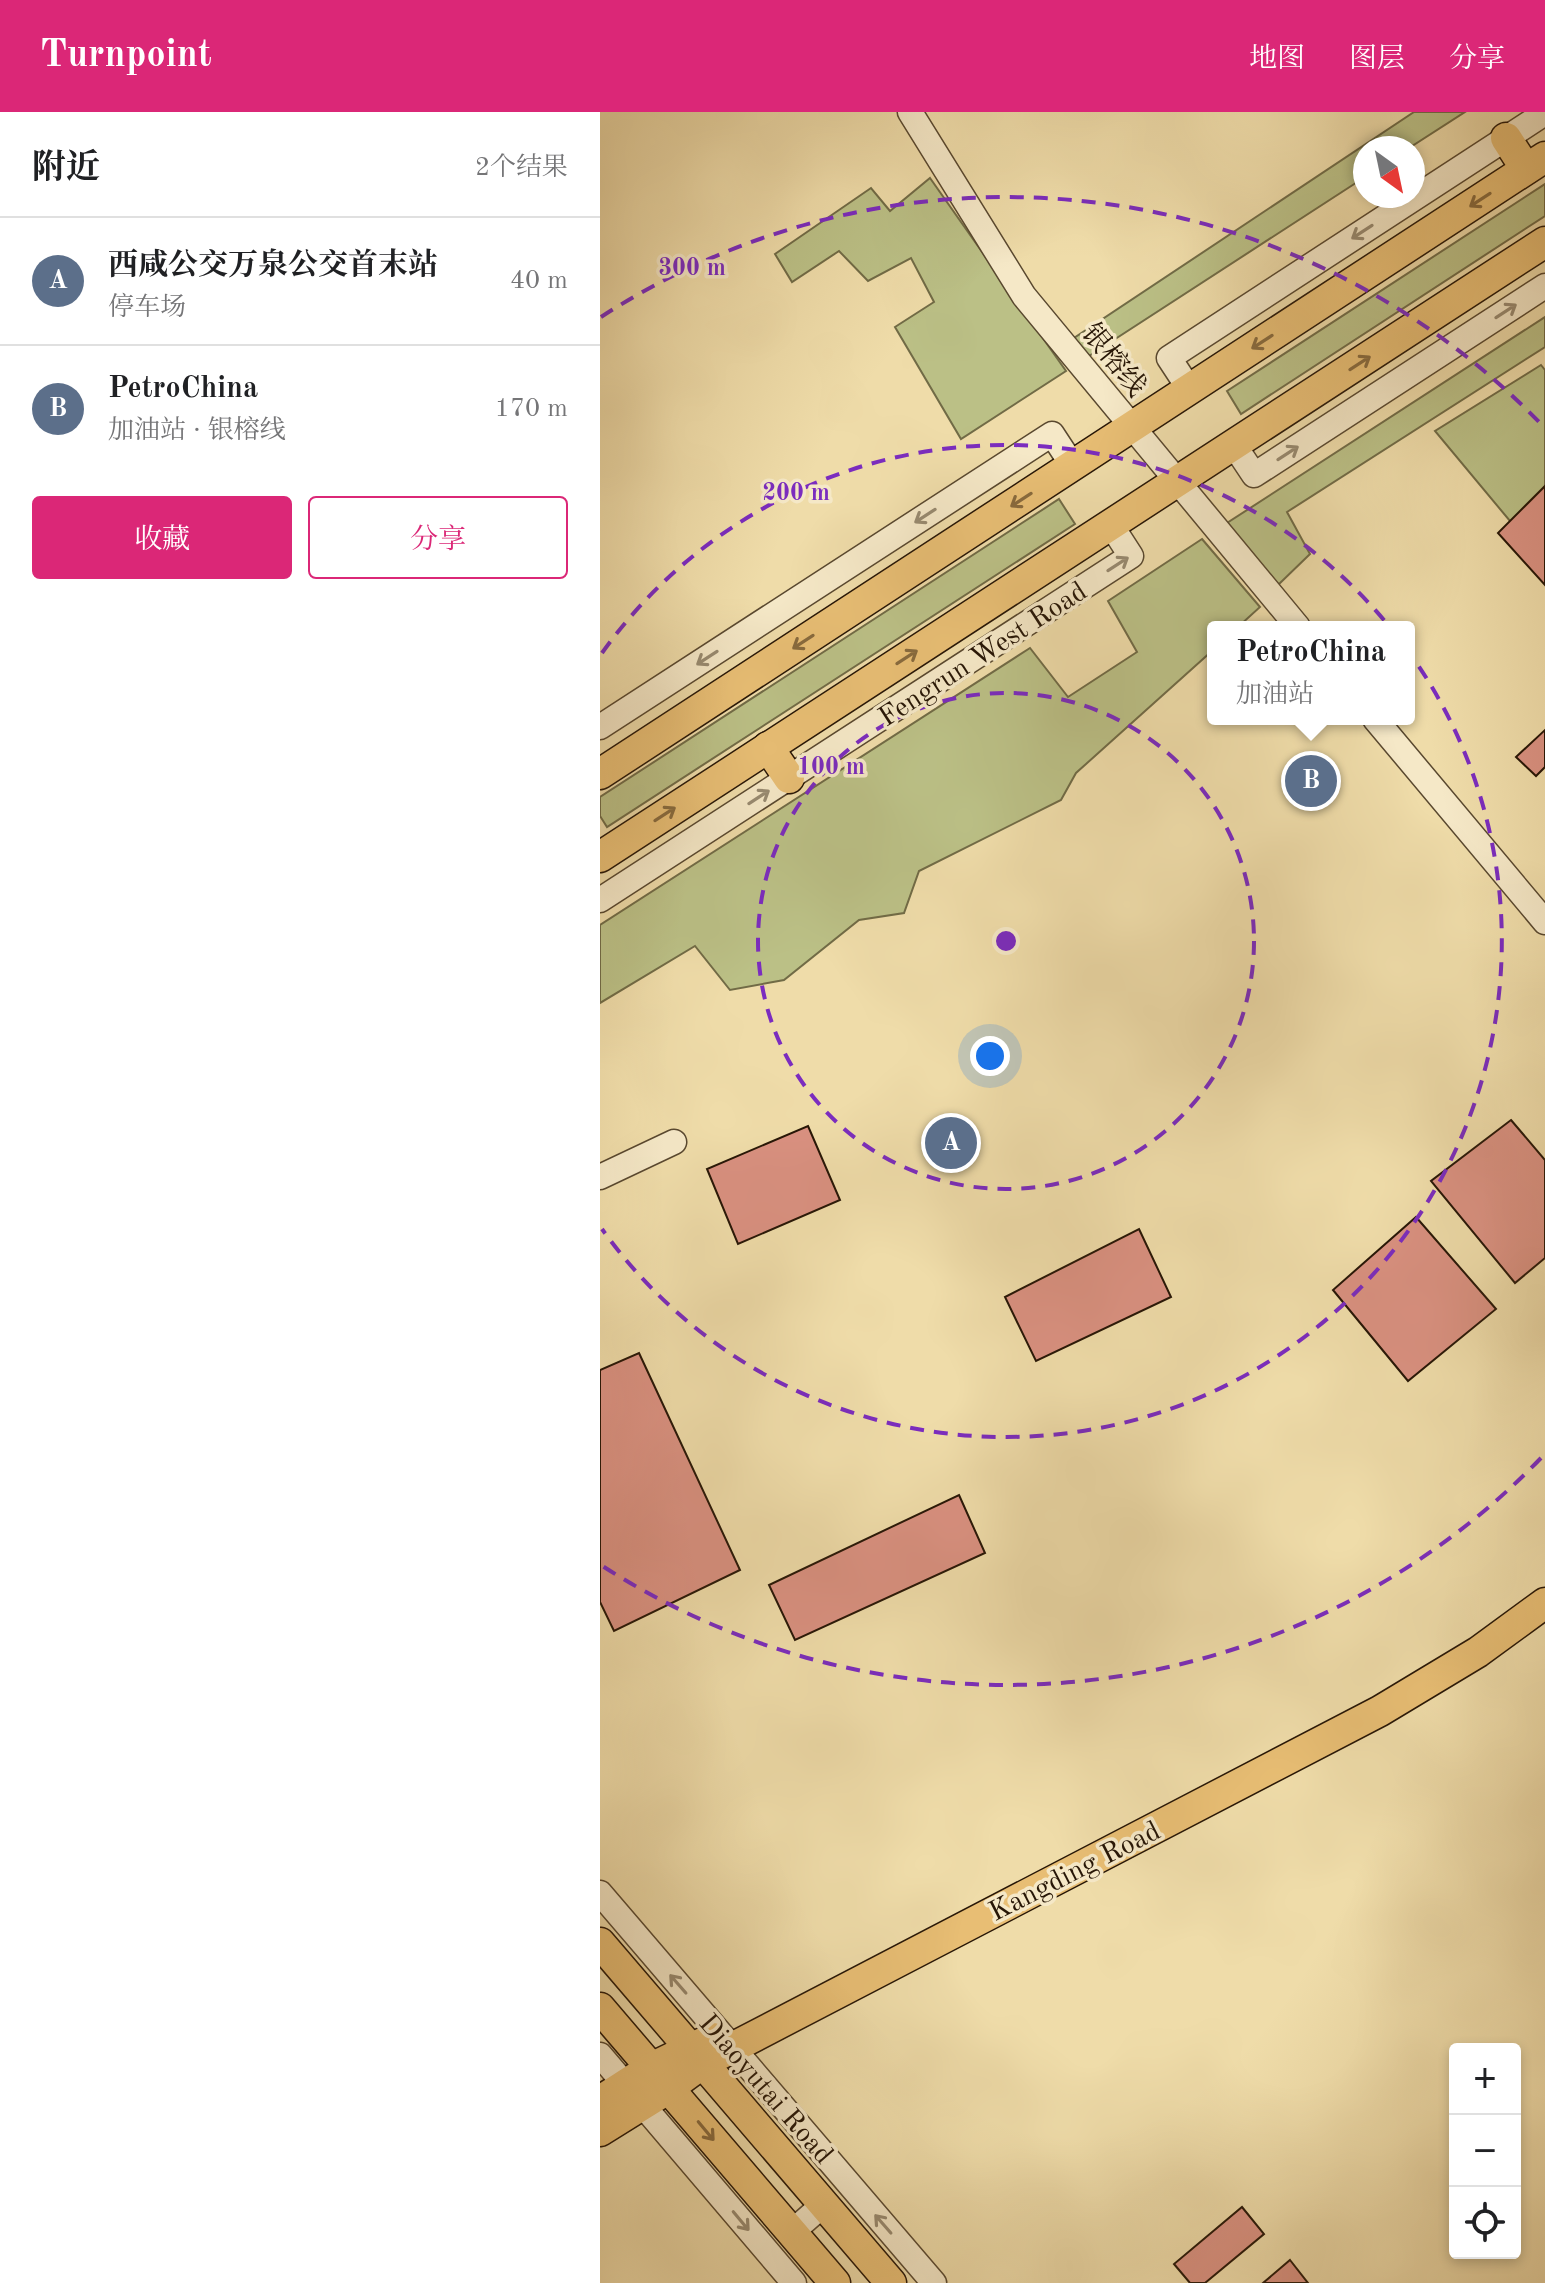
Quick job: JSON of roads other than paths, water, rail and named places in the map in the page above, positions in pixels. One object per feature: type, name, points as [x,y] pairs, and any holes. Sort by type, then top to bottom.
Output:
[{"type":"main road","points":[[600,774],[1536,163],[1506,138]]},
{"type":"main road","name":"Fengrun West Road","points":[[600,857],[1545,243]]},
{"type":"main road","points":[[768,747],[789,778]]},
{"type":"main road","name":"Kangding Road","points":[[600,2131],[622,2097],[1378,1692],[1483,1627],[1545,1581]]},
{"type":"main road","name":"Kangding Road","points":[[726,2040],[1380,1711],[1478,1652],[1545,1603]]},
{"type":"main road","name":"Diaoyutai Road","points":[[600,1943],[891,2283]]},
{"type":"main road","points":[[600,2008],[835,2283]]},
{"type":"street","name":"银榕线","points":[[910,112],[1024,296],[1293,621]]},
{"type":"street","points":[[1190,390],[1169,358],[1545,113]]},
{"type":"street","points":[[1234,445],[1254,475],[1545,286]]},
{"type":"street","points":[[600,727],[1052,434],[1073,466]]},
{"type":"street","name":"Fengrun West Road","points":[[600,900],[1131,556],[1111,525]]},
{"type":"street","points":[[1380,725],[1545,922]]},
{"type":"street","points":[[600,1177],[674,1142]]},
{"type":"street","name":"Diaoyutai Road","points":[[600,1893],[934,2283]]},
{"type":"street","points":[[600,2055],[622,2097],[794,2283]]},
{"type":"street","points":[[792,2232],[824,2204]]},
{"type":"place","name":"PetroChina","points":[[1311,781]]},
{"type":"place","name":"西咸公交万泉公交首末站","points":[[951,1143]]}]
